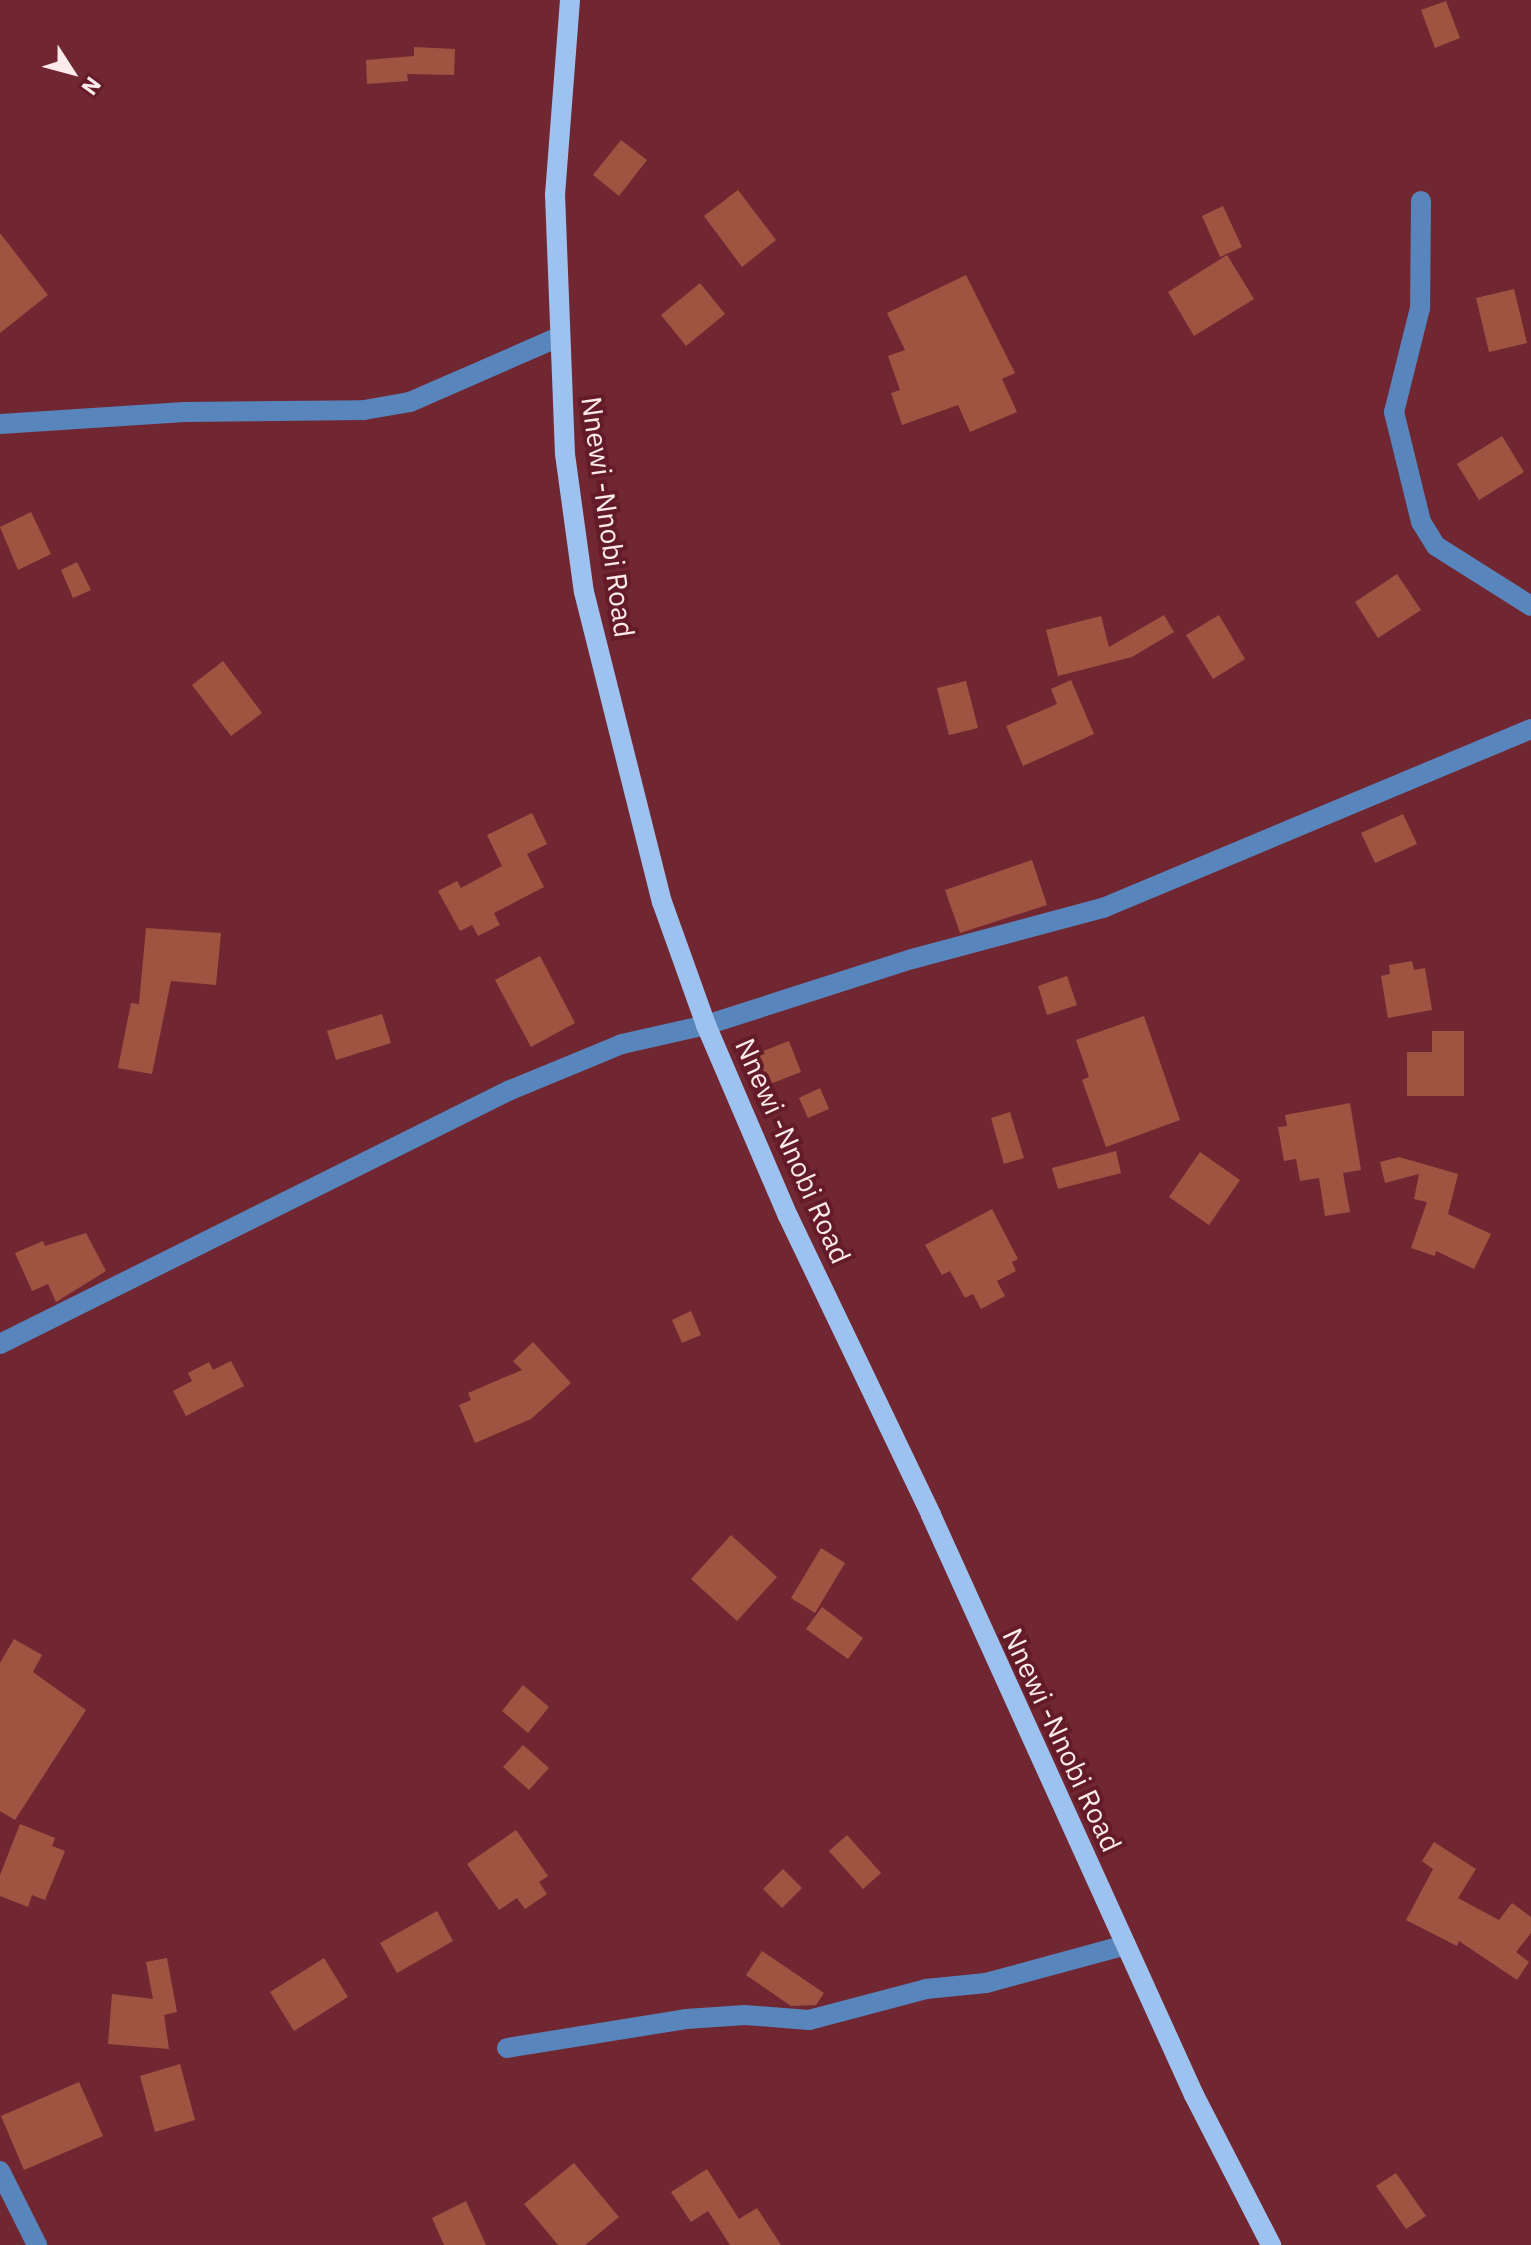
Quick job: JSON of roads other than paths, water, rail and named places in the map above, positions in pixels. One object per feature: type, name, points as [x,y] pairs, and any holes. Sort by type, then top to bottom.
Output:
[{"type":"main road","name":"Nnewi -Nnobi Road","points":[[570,0],[555,194],[565,454],[584,592],[662,902],[706,1025],[788,1216],[1194,2095],[1271,2245]]},
{"type":"street","points":[[1421,201],[1420,308],[1394,412],[1421,522],[1436,546],[1531,606]]},
{"type":"street","points":[[0,424],[185,412],[364,410],[410,402],[559,337]]},
{"type":"street","points":[[0,1344],[334,1182],[508,1091],[622,1044],[706,1025],[912,959],[1103,908],[1531,729]]},
{"type":"street","points":[[507,2048],[686,2019],[745,2015],[809,2020],[926,1989],[986,1983],[1126,1945]]},
{"type":"street","points":[[0,2171],[37,2245]]}]
